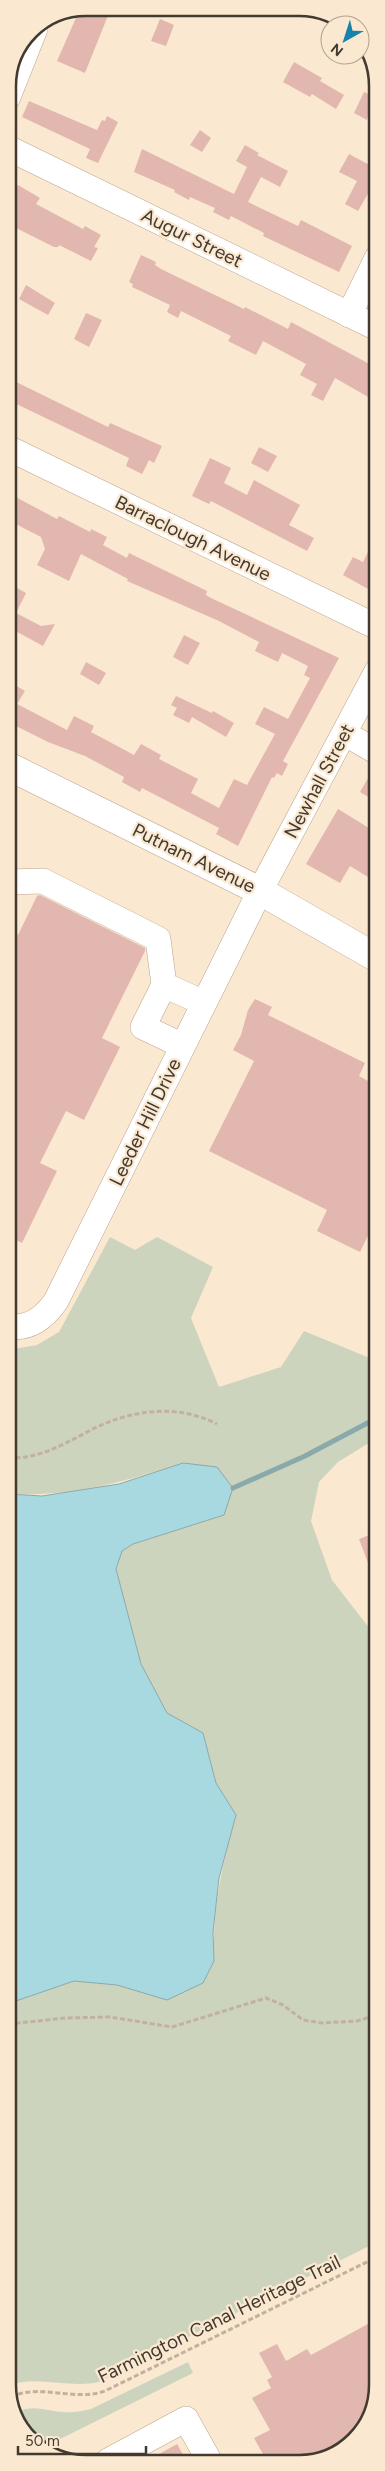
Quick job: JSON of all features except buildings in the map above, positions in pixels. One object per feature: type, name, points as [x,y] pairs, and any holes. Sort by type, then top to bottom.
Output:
[{"type":"main road","name":"Putnam Avenue","points":[[16,770],[260,891],[369,953]]},
{"type":"street","points":[[19,70],[26,52]]},
{"type":"street","name":"Augur Street","points":[[16,152],[369,324]]},
{"type":"street","points":[[349,315],[369,274]]},
{"type":"street","name":"Barraclough Avenue","points":[[16,452],[369,623]]},
{"type":"street","name":"Newhall Street","points":[[260,891],[369,686]]},
{"type":"street","points":[[344,733],[369,747]]},
{"type":"street","points":[[16,882],[43,881],[158,939],[164,985],[143,1028],[183,1046]]},
{"type":"street","name":"Leeder Hill Drive","points":[[16,1325],[28,1324],[46,1316],[56,1301],[260,891]]},
{"type":"street","points":[[164,985],[204,1003]]},
{"type":"street","points":[[119,2455],[186,2419],[206,2455]]},
{"type":"path","points":[[16,1458],[54,1450],[92,1430],[134,1412],[178,1411],[201,1416],[217,1424]]},
{"type":"path","points":[[16,2023],[66,2018],[110,2017],[172,2027],[266,1998],[283,2005],[303,2020],[322,2023],[357,2021],[369,2018]]},
{"type":"path","name":"Farmington Canal Heritage Trail","points":[[18,2396],[34,2392],[71,2396],[106,2391],[369,2261]]},
{"type":"green space","points":[[110,1237],[135,1250],[157,1237],[213,1267],[191,1318],[219,1387],[281,1367],[304,1331],[369,1358],[369,1443],[338,1462],[319,1482],[311,1521],[332,1580],[369,1628],[369,2246],[99,2382],[76,2384],[29,2381],[16,2384],[16,2001],[74,1981],[117,1985],[167,2000],[214,1961],[216,1905],[226,1852],[236,1815],[216,1783],[203,1733],[167,1713],[141,1664],[116,1569],[122,1551],[133,1544],[224,1515],[183,1463],[118,1482],[76,1491],[16,1494],[16,1349],[37,1345],[59,1332]]},
{"type":"green space","points":[[188,2362],[193,2373],[50,2444],[34,2431],[22,2410],[35,2408],[77,2412],[91,2409]]},
{"type":"water","points":[[183,1463],[217,1467],[233,1488],[224,1515],[133,1544],[122,1551],[116,1569],[141,1664],[167,1713],[203,1733],[216,1783],[236,1815],[219,1878],[213,1932],[214,1961],[203,1983],[167,2000],[117,1985],[74,1981],[16,2001],[16,1494],[42,1496],[119,1484]]},
{"type":"waterway","points":[[233,1488],[305,1456],[369,1422]]}]
